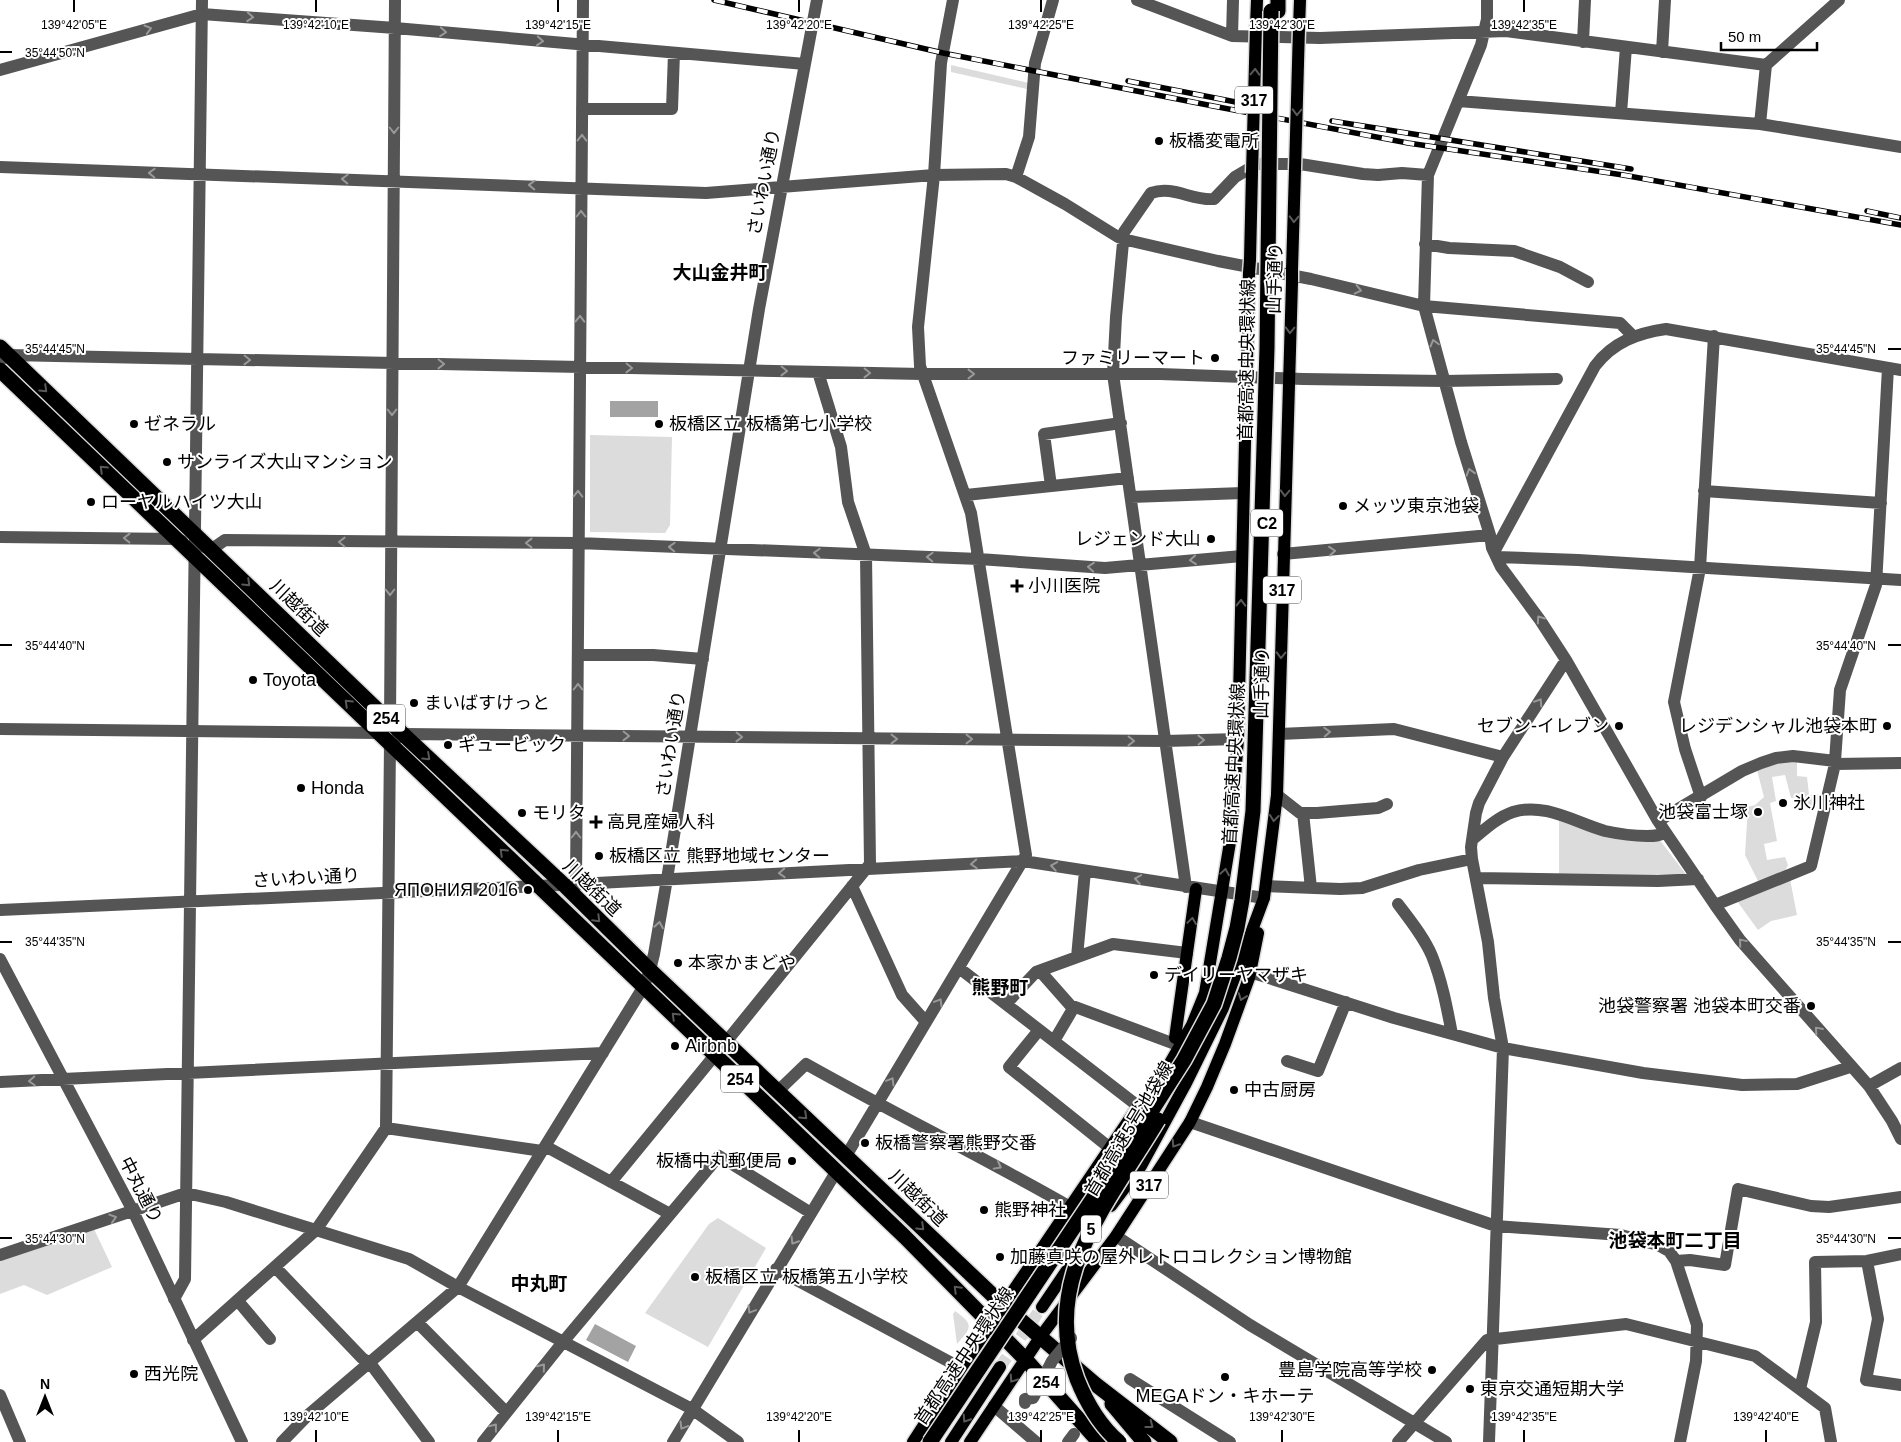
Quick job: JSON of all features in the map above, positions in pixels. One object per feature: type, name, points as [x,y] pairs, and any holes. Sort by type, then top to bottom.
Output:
[{"type":"highway","name":"首都高速中央環状線","points":[[935,1442],[1168,1093],[1224,990],[1242,929],[1249,892],[1258,812],[1272,348],[1274,4]]},
{"type":"highway","name":"川越街道","points":[[3,354],[387,733],[539,886],[715,1055],[832,1178],[904,1237],[1026,1360],[1099,1442]]},
{"type":"highway","name":"川越街道","points":[[0,370],[176,539],[212,549],[387,733],[403,734],[569,884],[650,970],[1003,1305],[1095,1384],[1170,1442]]},
{"type":"highway","name":"首都高速中央環状線","points":[[930,1442],[1156,1105],[1205,1027]]},
{"type":"highway","name":"首都高速5号池袋線","points":[[1106,1442],[1084,1414],[1066,1374],[1059,1336],[1059,1316],[1064,1286],[1070,1264],[1082,1236],[1177,1080],[1205,1027]]},
{"type":"highway","name":"首都高速5号池袋線","points":[[1119,1442],[1096,1417],[1074,1372],[1067,1335],[1066,1317],[1069,1288],[1077,1260],[1094,1222],[1179,1083],[1205,1027]]},
{"type":"highway","points":[[1095,1384],[1144,1442]]},
{"type":"main road","name":"山手通り","points":[[1030,1281],[1145,1108],[1192,1025],[1205,993],[1212,955],[1230,842],[1238,739],[1257,0]]},
{"type":"main road","name":"山手通り","points":[[1042,1307],[1141,1166],[1181,1093],[1223,1008],[1265,892],[1277,795],[1300,0]]},
{"type":"main road","points":[[1174,1041],[1187,953],[1191,888]]},
{"type":"main road","name":"317","points":[[970,1442],[1041,1336],[1116,1236],[1190,1122],[1225,1044],[1250,972],[1265,892]]},
{"type":"main road","name":"317","points":[[913,1442],[1138,1106],[1186,1017],[1212,955]]},
{"type":"main road","points":[[922,1442],[980,1354]]},
{"type":"main road","points":[[951,1442],[1000,1367]]},
{"type":"street","points":[[174,1298],[185,1279],[202,0]]},
{"type":"street","points":[[193,1340],[316,1230],[386,1128],[387,733],[395,0]]},
{"type":"street","points":[[569,884],[577,736],[583,0]]},
{"type":"street","name":"さいわい通り","points":[[0,910],[667,879],[780,187],[817,0]]},
{"type":"street","points":[[846,1156],[1026,855],[972,513],[920,366],[918,327],[934,175],[941,62],[953,0]]},
{"type":"street","points":[[1016,177],[1029,137],[1035,63],[1053,0]]},
{"type":"street","points":[[1138,0],[1232,36],[1320,38],[1506,31],[1766,65]]},
{"type":"street","points":[[1232,36],[1233,0]]},
{"type":"street","points":[[1487,0],[1484,32],[1428,175],[1424,306],[1461,442],[1495,555],[1501,567],[1540,620],[1566,660],[1661,827],[1715,905],[1740,940],[1869,1086],[1892,1121],[1901,1139]]},
{"type":"street","points":[[1583,42],[1585,0]]},
{"type":"street","points":[[1662,52],[1665,0]]},
{"type":"street","points":[[1760,124],[1766,65],[1839,0]]},
{"type":"street","points":[[0,70],[202,14],[395,28],[805,64]]},
{"type":"street","points":[[1621,113],[1626,47]]},
{"type":"street","points":[[582,109],[672,109],[674,53]]},
{"type":"street","points":[[1458,101],[1760,124],[1901,144]]},
{"type":"street","points":[[1191,888],[1165,741],[1113,374],[1124,232],[1151,193],[1164,190],[1205,200],[1214,199],[1235,176],[1257,164],[1300,164],[1378,175],[1402,173],[1428,175]]},
{"type":"street","points":[[0,167],[706,192],[934,175],[1006,174],[1016,177],[1065,204],[1123,239],[1218,261],[1311,279],[1424,306],[1620,323],[1634,337]]},
{"type":"street","points":[[1426,244],[1449,248],[1514,251],[1552,264],[1588,282]]},
{"type":"street","points":[[1495,555],[1595,366],[1612,348],[1634,337],[1666,329],[1895,368],[1881,503],[1876,586],[1840,690],[1835,762],[1811,866],[1715,905]]},
{"type":"street","points":[[1700,796],[1684,749],[1674,702],[1700,568],[1714,336]]},
{"type":"street","points":[[3,354],[922,374],[1113,374],[1444,381],[1557,379]]},
{"type":"street","points":[[726,1042],[870,864],[866,555],[848,502],[841,447],[818,372]]},
{"type":"street","points":[[1051,486],[1044,434],[1121,423]]},
{"type":"street","points":[[966,495],[1128,478]]},
{"type":"street","points":[[1704,491],[1881,503]]},
{"type":"street","points":[[1130,497],[1244,493]]},
{"type":"street","points":[[1283,554],[1490,535]]},
{"type":"street","points":[[0,537],[176,539]]},
{"type":"street","points":[[212,549],[225,540],[390,543],[578,543],[979,559],[1105,568],[1242,556]]},
{"type":"street","points":[[1495,555],[1901,580]]},
{"type":"street","points":[[578,656],[653,655],[703,659]]},
{"type":"street","points":[[1489,1442],[1503,1048],[1494,998],[1488,942],[1472,859],[1472,840],[1479,803],[1503,757],[1566,660]]},
{"type":"street","points":[[0,729],[387,733]]},
{"type":"street","points":[[1279,734],[1394,729],[1503,757]]},
{"type":"street","points":[[403,734],[1165,741],[1238,739]]},
{"type":"street","points":[[1661,827],[1700,796],[1742,771],[1776,758],[1803,756],[1835,762],[1901,763]]},
{"type":"street","points":[[1277,795],[1303,813],[1378,808],[1387,804]]},
{"type":"street","points":[[1472,840],[1511,812],[1523,810],[1540,810],[1573,818],[1605,831],[1637,836],[1661,835],[1661,827]]},
{"type":"street","points":[[1303,813],[1311,888]]},
{"type":"street","points":[[282,1442],[308,1415],[458,1287],[644,986],[650,970],[667,879],[1023,861],[1221,892],[1265,892],[1311,888],[1362,888],[1419,870],[1472,859]]},
{"type":"street","points":[[1077,957],[1086,871]]},
{"type":"street","points":[[1476,878],[1658,881],[1698,879]]},
{"type":"street","points":[[852,886],[902,995],[926,1022]]},
{"type":"street","points":[[1398,904],[1418,930],[1431,954],[1441,984],[1452,1034]]},
{"type":"street","points":[[1006,1004],[1036,972],[1113,944],[1187,953]]},
{"type":"street","name":"中丸通り","points":[[0,959],[133,1211],[242,1442]]},
{"type":"street","points":[[959,968],[1138,1106]]},
{"type":"street","points":[[1040,971],[1070,1005],[1174,1041]]},
{"type":"street","points":[[1250,972],[1503,1048],[1643,1073],[1742,1085],[1797,1084],[1850,1066]]},
{"type":"street","points":[[1288,1061],[1318,1071],[1346,1002]]},
{"type":"street","points":[[1054,1041],[1074,1007]]},
{"type":"street","points":[[1039,1030],[1008,1067],[1110,1148]]},
{"type":"street","points":[[0,1082],[603,1054]]},
{"type":"street","points":[[611,1182],[715,1055]]},
{"type":"street","points":[[778,1091],[806,1064],[877,1104],[998,1166],[1070,1207]]},
{"type":"street","points":[[1869,1086],[1901,1068]]},
{"type":"street","points":[[1190,1122],[1496,1226],[1621,1235],[1658,1245],[1669,1251],[1676,1261],[1697,1324],[1696,1361],[1680,1442]]},
{"type":"street","points":[[386,1128],[543,1148],[670,1214]]},
{"type":"street","points":[[483,1442],[563,1342],[719,1156],[811,1213]]},
{"type":"street","points":[[673,1442],[832,1178]]},
{"type":"street","points":[[1676,1261],[1690,1260],[1725,1265],[1738,1189],[1811,1206],[1829,1207],[1901,1197]]},
{"type":"street","points":[[0,1254],[186,1193],[226,1202],[409,1259],[458,1287],[692,1409],[738,1442]]},
{"type":"street","points":[[1116,1236],[1250,1325],[1446,1442]]},
{"type":"street","points":[[1800,1389],[1816,1322],[1815,1262],[1867,1261],[1901,1254]]},
{"type":"street","points":[[1867,1261],[1878,1319],[1866,1380],[1901,1385]]},
{"type":"street","points":[[275,1267],[362,1358],[370,1363],[429,1442]]},
{"type":"street","points":[[776,1269],[961,1368]]},
{"type":"street","points":[[238,1301],[270,1339]]},
{"type":"street","points":[[418,1323],[506,1412]]},
{"type":"street","points":[[1398,1442],[1487,1340],[1626,1324],[1755,1356],[1825,1408],[1830,1442]]},
{"type":"street","points":[[1025,1403],[1025,1399],[1032,1398],[1052,1361],[1071,1338]]},
{"type":"street","points":[[1130,1379],[1230,1442]]},
{"type":"street","points":[[0,1395],[20,1442]]},
{"type":"street","points":[[994,1406],[1036,1442]]},
{"type":"shaded area","points":[[951,65],[1029,83],[1027,89],[951,72]]},
{"type":"shaded area","points":[[610,401],[658,401],[658,417],[610,417]]},
{"type":"shaded area","points":[[590,435],[672,437],[670,525],[665,533],[590,532]]},
{"type":"shaded area","points":[[1797,761],[1797,776],[1807,777],[1809,795],[1820,794],[1816,809],[1800,805],[1798,797],[1791,798],[1785,775],[1772,777],[1776,801],[1770,803],[1777,841],[1764,844],[1767,860],[1785,857],[1788,865],[1785,871],[1759,883],[1745,855],[1748,807],[1755,805],[1764,797],[1757,770],[1783,762]]},
{"type":"shaded area","points":[[1559,818],[1659,839],[1688,877],[1559,877]]},
{"type":"shaded area","points":[[1790,879],[1797,915],[1771,921],[1758,930],[1737,901]]},
{"type":"shaded area","points":[[718,1218],[766,1248],[708,1347],[645,1313],[709,1224]]},
{"type":"shaded area","points":[[94,1229],[112,1267],[47,1295],[24,1285],[0,1294],[0,1261]]},
{"type":"shaded area","points":[[955,1311],[966,1320],[969,1327],[957,1344],[953,1314]]},
{"type":"shaded area","points":[[595,1324],[636,1346],[628,1362],[586,1340]]},
{"type":"tunnel","points":[[1000,1367],[1042,1307]]},
{"type":"railway","points":[[714,0],[943,53],[1408,143],[1623,175],[1901,225]]},
{"type":"railway","points":[[1128,81],[1246,104]]},
{"type":"railway","points":[[1332,121],[1631,169]]},
{"type":"railway","points":[[1867,211],[1901,218]]},
{"type":"place","name":"板橋変電所","points":[[1159,141]]},
{"type":"place","name":"ファミリーマート","points":[[1215,358]]},
{"type":"place","name":"ゼネラル","points":[[134,424]]},
{"type":"place","name":"板橋区立 板橋第七小学校","points":[[659,424]]},
{"type":"place","name":"サンライズ大山マンション","points":[[167,462]]},
{"type":"place","name":"ローヤルハイツ大山","points":[[91,502]]},
{"type":"place","name":"メッツ東京池袋","points":[[1343,506]]},
{"type":"place","name":"レジェンド大山","points":[[1211,539]]},
{"type":"place","name":"小川医院","points":[[1017,586]]},
{"type":"place","name":"Toyota","points":[[253,680]]},
{"type":"place","name":"まいばすけっと","points":[[414,703]]},
{"type":"place","name":"セブン-イレブン","points":[[1619,726]]},
{"type":"place","name":"レジデンシャル池袋本町","points":[[1887,726]]},
{"type":"place","name":"ギュービック","points":[[448,745]]},
{"type":"place","name":"Honda","points":[[301,788]]},
{"type":"place","name":"氷川神社","points":[[1783,803]]},
{"type":"place","name":"池袋富士塚","points":[[1758,812]]},
{"type":"place","name":"モリタ","points":[[522,813]]},
{"type":"place","name":"高見産婦人科","points":[[596,822]]},
{"type":"place","name":"板橋区立 熊野地域センター","points":[[599,856]]},
{"type":"place","name":"ЯПОНИЯ 2016","points":[[528,890]]},
{"type":"place","name":"本家かまどや","points":[[678,963]]},
{"type":"place","name":"デイリーヤマザキ","points":[[1154,975]]},
{"type":"place","name":"池袋警察署 池袋本町交番","points":[[1811,1006]]},
{"type":"place","name":"Airbnb","points":[[675,1046]]},
{"type":"place","name":"中古厨房","points":[[1234,1090]]},
{"type":"place","name":"板橋警察署熊野交番","points":[[865,1143]]},
{"type":"place","name":"板橋中丸郵便局","points":[[792,1161]]},
{"type":"place","name":"熊野神社","points":[[984,1210]]},
{"type":"place","name":"加藤真咲の屋外レトロコレクション博物館","points":[[1000,1257]]},
{"type":"place","name":"板橋区立 板橋第五小学校","points":[[695,1277]]},
{"type":"place","name":"豊島学院高等学校","points":[[1432,1370]]},
{"type":"place","name":"西光院","points":[[134,1374]]},
{"type":"place","name":"MEGAドン・キホーテ","points":[[1225,1377]]},
{"type":"place","name":"東京交通短期大学","points":[[1470,1389]]},
{"type":"district","name":"大山金井町","points":[[720,272]]},
{"type":"district","name":"熊野町","points":[[1000,987]]},
{"type":"district","name":"池袋本町二丁目","points":[[1675,1240]]},
{"type":"district","name":"中丸町","points":[[539,1283]]}]
